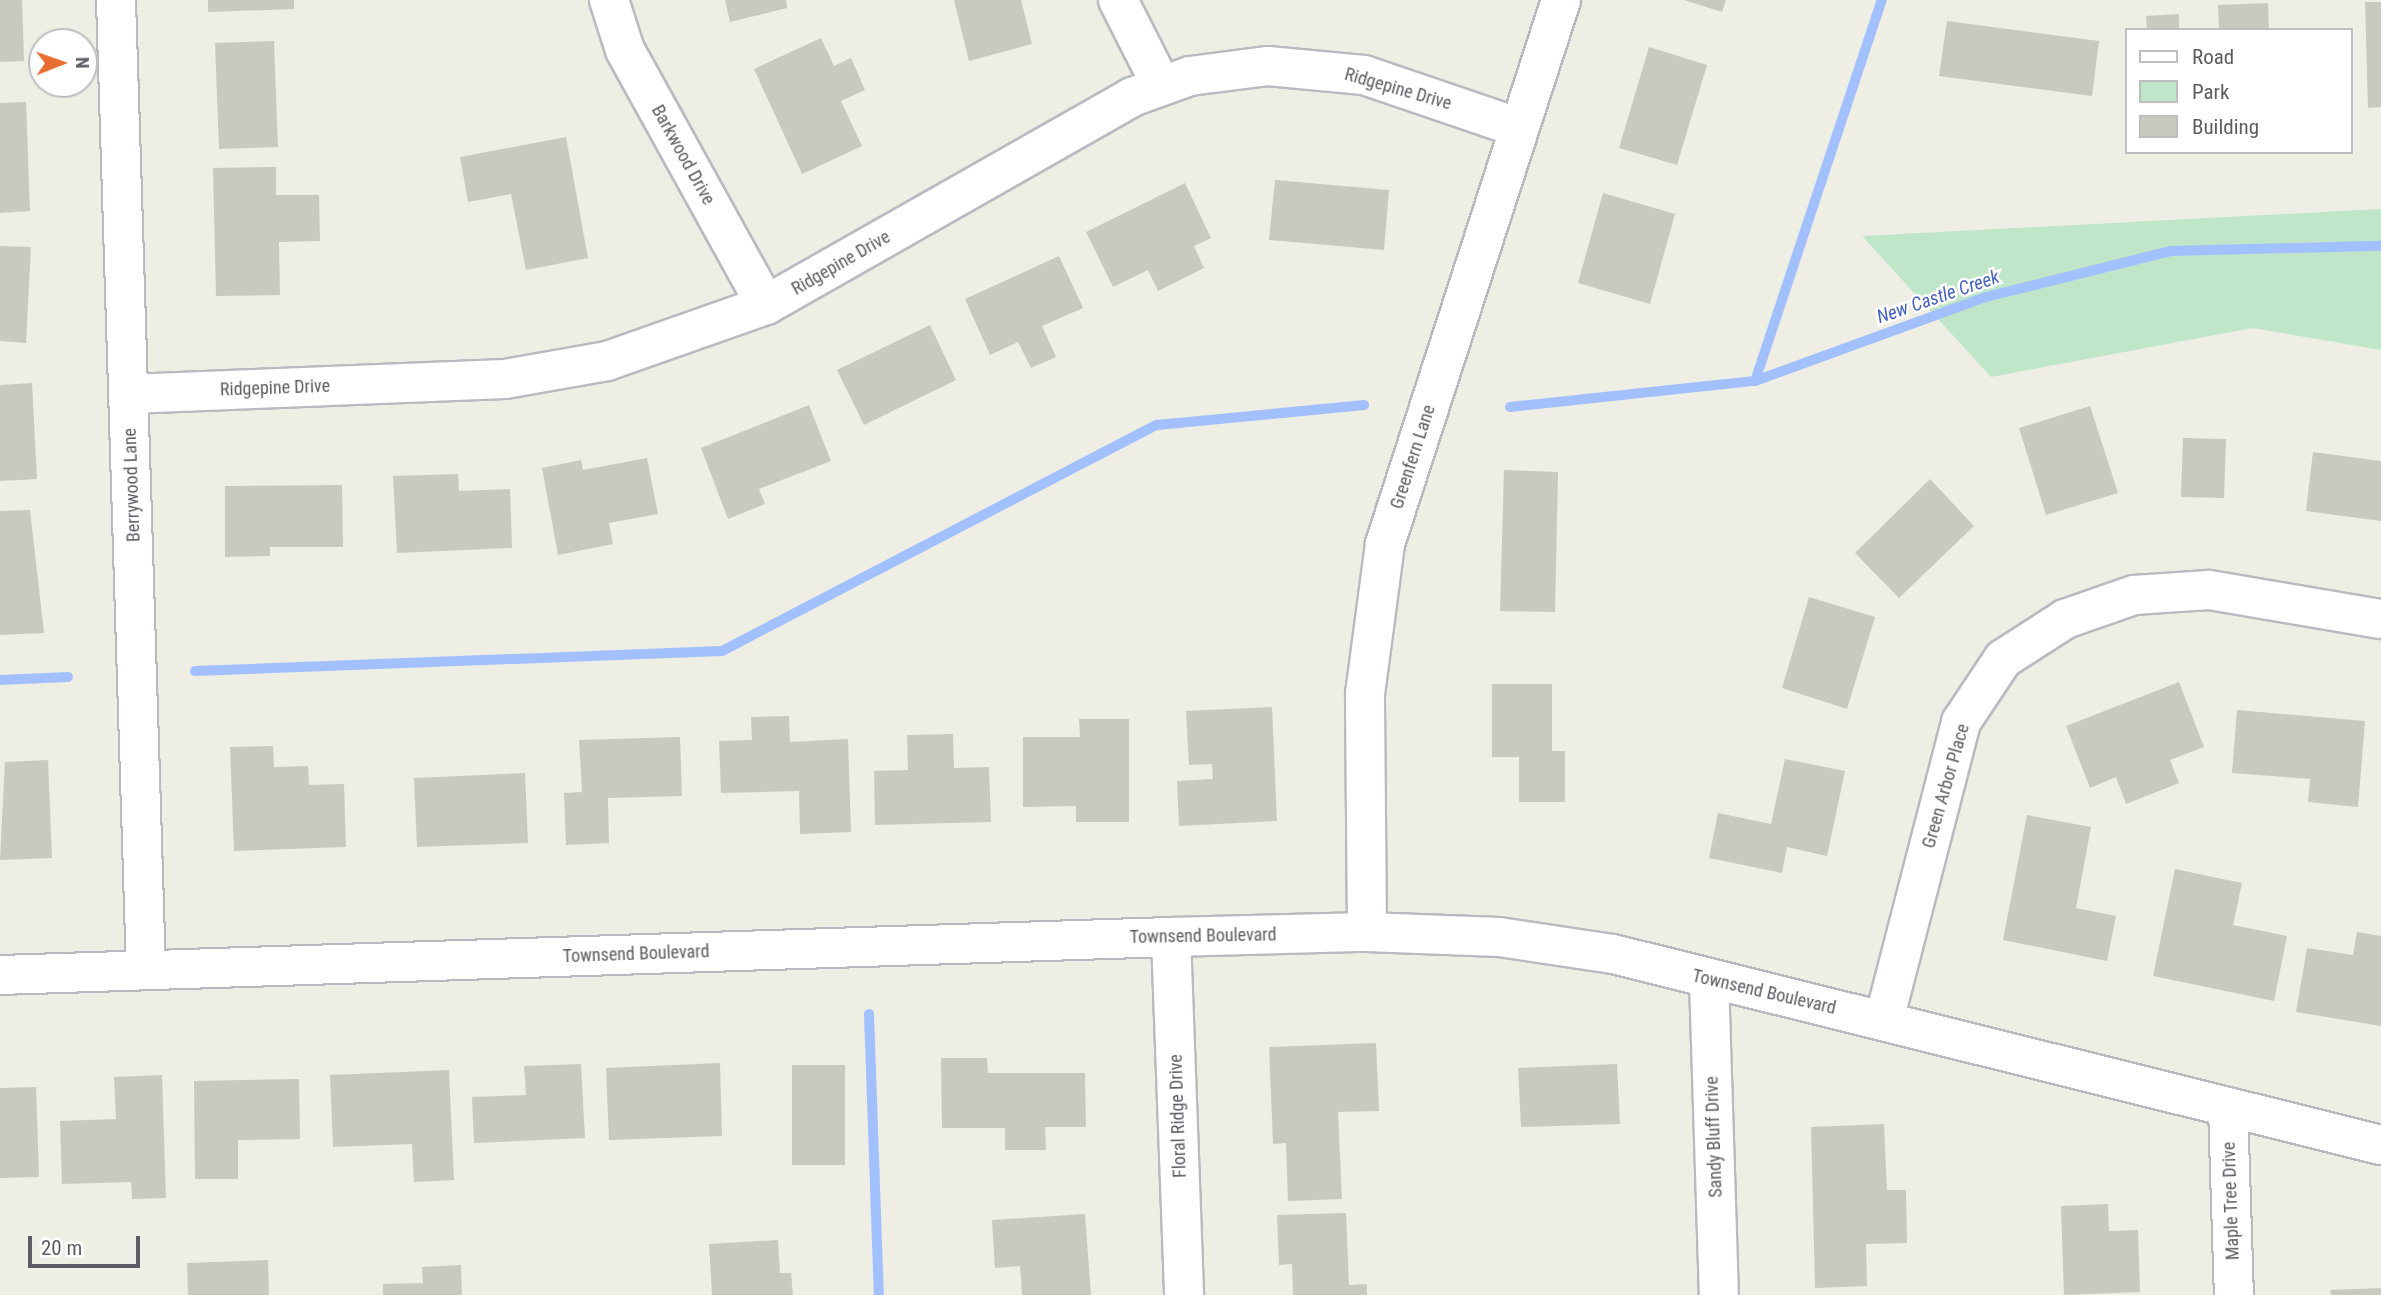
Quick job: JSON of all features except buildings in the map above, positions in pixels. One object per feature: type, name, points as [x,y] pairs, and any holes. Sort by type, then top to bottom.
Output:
[{"type":"street","name":"Berrywood Lane","points":[[116,0],[146,970]]},
{"type":"street","name":"Barkwood Drive","points":[[609,0],[625,50],[766,305]]},
{"type":"street","points":[[1118,0],[1161,85]]},
{"type":"street","name":"Greenfern Lane","points":[[1367,932],[1364,694],[1385,544],[1517,127],[1561,0]]},
{"type":"street","name":"Ridgepine Drive","points":[[129,394],[505,379],[607,361],[766,305],[1161,85],[1242,69],[1307,67],[1364,75],[1517,127]]},
{"type":"street","name":"Green Arbor Place","points":[[1884,1020],[1961,722],[2003,659],[2065,619],[2134,595],[2209,590],[2381,619]]},
{"type":"street","name":"Townsend Boulevard","points":[[0,975],[1367,932],[1499,937],[1613,954],[2381,1145]]},
{"type":"street","name":"Floral Ridge Drive","points":[[1171,937],[1184,1295]]},
{"type":"street","name":"Sandy Bluff Drive","points":[[1709,980],[1719,1295]]},
{"type":"street","name":"Maple Tree Drive","points":[[2228,1107],[2234,1295]]},
{"type":"green space","points":[[2381,209],[2381,350],[2253,328],[1991,377],[1862,236]]},
{"type":"waterway","points":[[1755,381],[1882,0]]},
{"type":"waterway","name":"New Castle Creek","points":[[1510,407],[1755,381],[1986,297],[2170,251],[2381,246]]},
{"type":"waterway","points":[[195,671],[722,651],[1157,425],[1364,405]]},
{"type":"waterway","points":[[0,680],[68,677]]},
{"type":"waterway","points":[[869,1014],[879,1295]]}]
